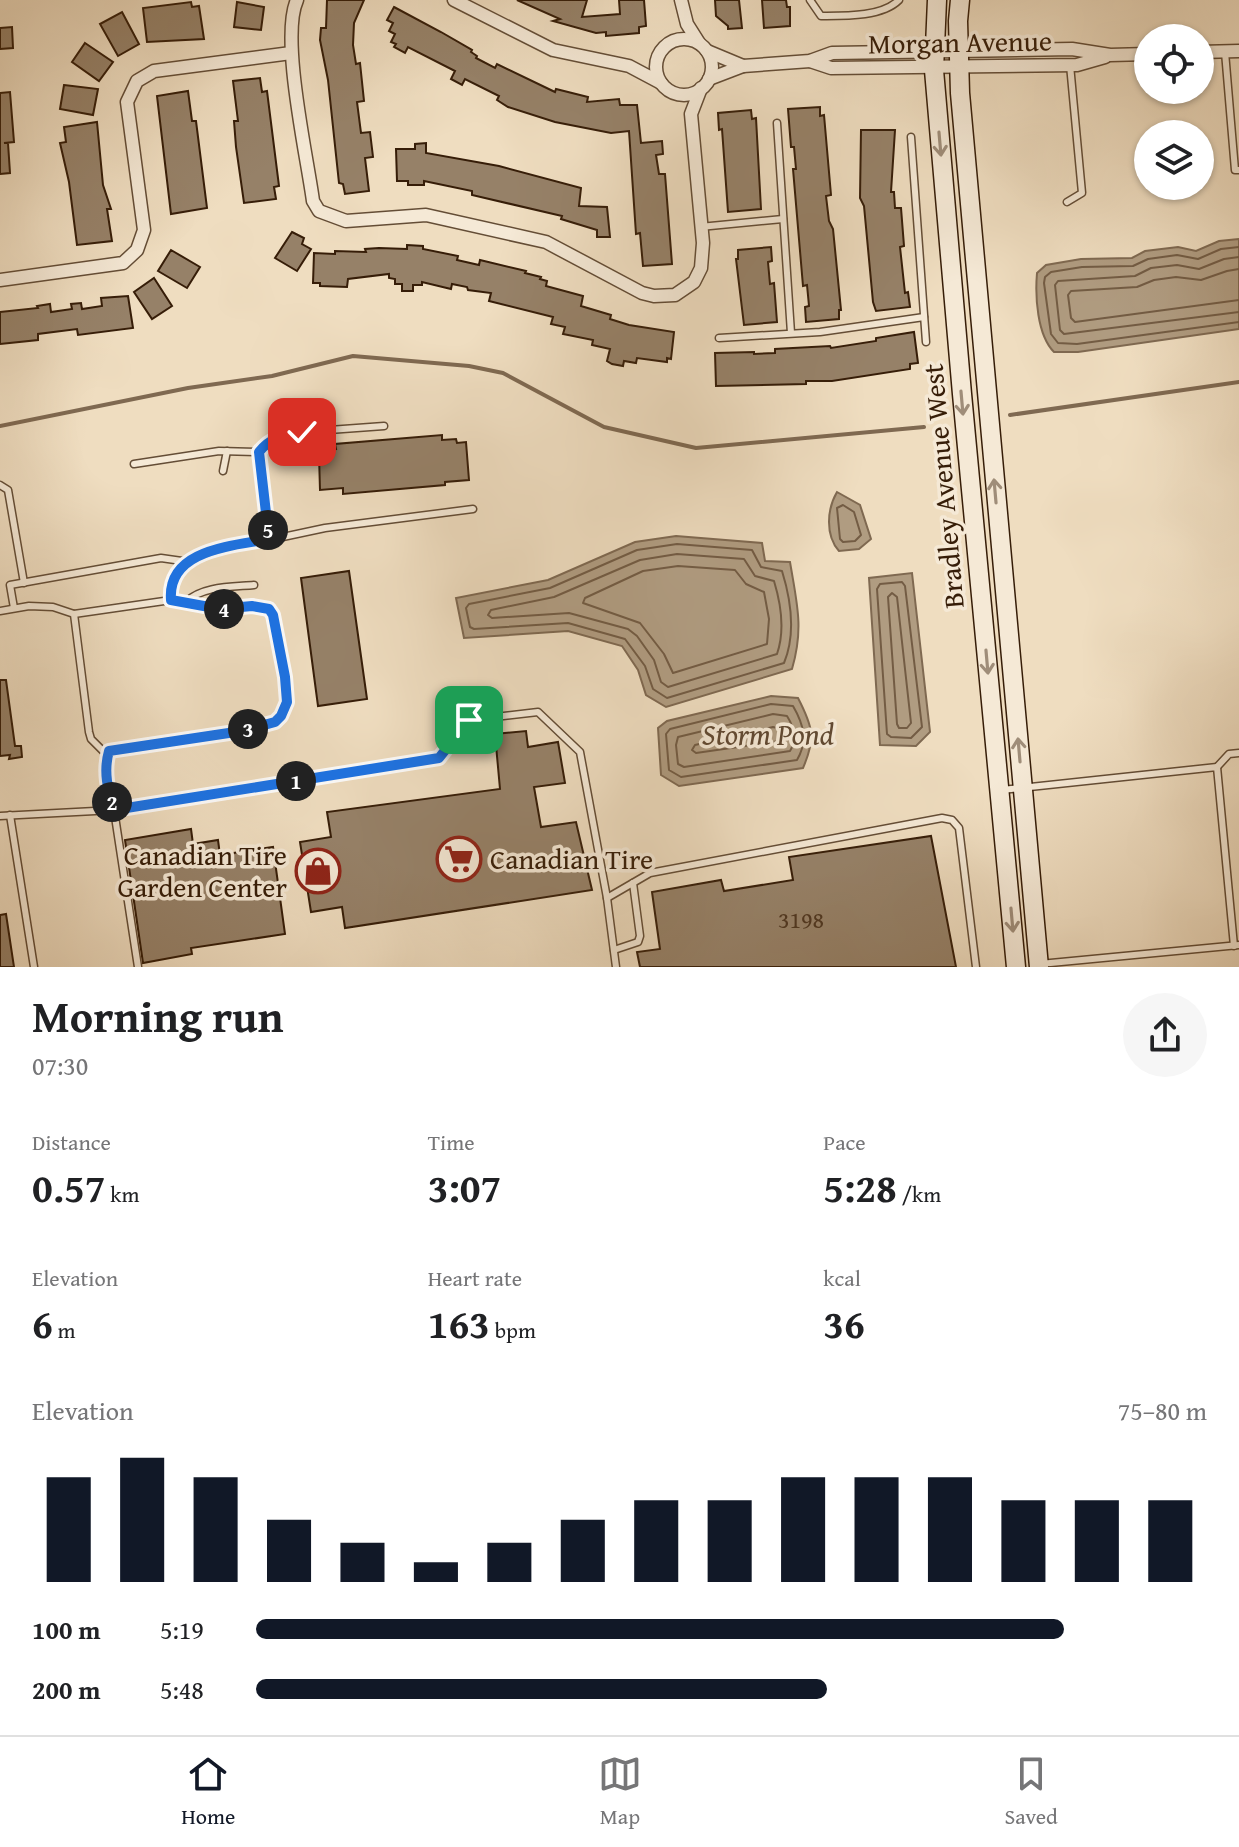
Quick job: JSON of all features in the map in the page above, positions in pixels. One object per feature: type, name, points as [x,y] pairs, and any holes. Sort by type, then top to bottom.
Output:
[{"type":"main road","name":"Bradley Avenue West","points":[[937,0],[934,58],[1016,967]]},
{"type":"main road","name":"Bradley Avenue West","points":[[960,0],[959,58],[1038,966]]},
{"type":"street","points":[[297,0],[290,31],[291,53],[313,201],[319,211],[331,218],[360,222],[426,215],[546,242],[642,293],[654,296],[675,295],[694,282],[703,258],[691,114],[712,65],[682,7]]},
{"type":"street","points":[[454,0],[553,50],[629,66],[673,92],[691,114]]},
{"type":"street","points":[[661,83],[656,67],[682,7]]},
{"type":"street","points":[[629,66],[686,39],[703,47]]},
{"type":"street","name":"Morgan Avenue","points":[[703,47],[743,66]]},
{"type":"street","name":"Morgan Avenue","points":[[959,58],[1072,49],[1110,55],[1134,54]]},
{"type":"street","points":[[0,280],[123,263],[137,250],[144,230],[127,102],[137,81],[154,71],[291,53]]},
{"type":"street","name":"Morgan Avenue","points":[[705,84],[743,66],[810,61],[832,53],[1070,65],[1110,55]]},
{"type":"street","points":[[673,92],[685,95],[705,84]]},
{"type":"lane","points":[[810,0],[821,16],[834,16],[884,10],[899,0]]},
{"type":"lane","points":[[1225,171],[1237,170],[1232,135],[1232,51]]},
{"type":"lane","points":[[1070,65],[1082,193]]},
{"type":"lane","points":[[777,123],[791,333]]},
{"type":"lane","points":[[1223,135],[1232,135]]},
{"type":"lane","points":[[911,137],[926,342]]},
{"type":"lane","points":[[1079,148],[1088,147]]},
{"type":"lane","points":[[1081,169],[1090,168]]},
{"type":"lane","points":[[1082,180],[1091,180]]},
{"type":"lane","points":[[1067,202],[1082,193],[1093,195]]},
{"type":"lane","points":[[700,227],[783,219]]},
{"type":"lane","points":[[719,338],[820,332],[924,317]]},
{"type":"lane","points":[[269,539],[259,452],[267,442],[288,433],[384,426]]},
{"type":"lane","points":[[302,432],[312,441],[313,458]]},
{"type":"lane","points":[[134,464],[227,451],[259,452]]},
{"type":"lane","points":[[223,471],[227,451]]},
{"type":"lane","points":[[0,485],[8,490],[24,583]]},
{"type":"lane","points":[[171,600],[173,578],[198,555],[325,528],[473,509]]},
{"type":"lane","points":[[14,608],[6,586],[161,558],[189,562]]},
{"type":"lane","points":[[186,602],[203,591],[254,585]]},
{"type":"lane","points":[[0,611],[29,606],[53,607],[74,614],[171,600],[220,609],[252,606],[269,609],[273,615],[287,702],[275,722],[242,731],[109,751],[106,781],[114,810],[138,967]]},
{"type":"lane","points":[[74,614],[89,732],[91,739],[108,756]]},
{"type":"lane","points":[[0,816],[114,810],[439,758],[469,720],[538,712],[580,752],[607,898],[616,967]]},
{"type":"lane","points":[[1000,791],[1217,767],[1229,754],[1239,753]]},
{"type":"lane","points":[[1038,966],[1236,946],[1217,767]]},
{"type":"lane","points":[[10,815],[34,967]]},
{"type":"lane","points":[[607,898],[650,873],[942,818],[952,820],[959,828],[976,967]]},
{"type":"lane","points":[[614,950],[631,946],[638,942],[640,936],[633,883]]},
{"type":"water","points":[[1239,239],[1239,329],[1078,352],[1054,352],[1048,345],[1038,315],[1036,293],[1037,273],[1046,265],[1081,259],[1132,258],[1145,251],[1178,247],[1196,251],[1219,241]]},
{"type":"water","points":[[837,492],[860,505],[871,539],[859,549],[839,551],[834,545],[830,514]]},
{"type":"water","points":[[676,536],[762,543],[765,561],[790,562],[798,628],[792,669],[666,707],[646,695],[638,670],[622,646],[568,631],[464,638],[456,598],[548,580],[635,542]]},
{"type":"water","points":[[912,573],[930,732],[916,746],[880,745],[869,578]]},
{"type":"water","name":"Storm Pond","points":[[771,696],[798,698],[803,708],[810,725],[811,740],[803,768],[679,786],[661,775],[658,728],[667,721]]},
{"type":"building","points":[[327,0],[364,0],[354,23],[353,45],[356,64],[360,63],[364,101],[357,102],[361,133],[370,132],[373,157],[365,158],[369,191],[345,194],[343,184],[339,183],[328,80],[320,40],[321,28],[326,28]]},
{"type":"building","points":[[517,0],[587,0],[582,17],[620,14],[619,0],[644,0],[646,26],[639,27],[639,33],[606,36],[606,32],[596,33],[553,21],[560,19]]},
{"type":"building","points":[[715,0],[739,0],[742,28],[728,29],[716,16]]},
{"type":"building","points":[[762,0],[786,0],[787,7],[790,7],[790,26],[764,28]]},
{"type":"building","points":[[191,2],[192,7],[199,6],[204,39],[147,42],[143,8]]},
{"type":"building","points":[[237,2],[264,7],[261,30],[234,27]]},
{"type":"building","points":[[394,7],[472,50],[476,58],[495,68],[497,64],[555,92],[556,89],[588,97],[587,102],[619,99],[620,105],[637,105],[641,143],[662,141],[663,154],[656,155],[659,174],[665,174],[672,264],[643,266],[640,233],[636,234],[629,131],[611,133],[555,122],[508,107],[497,100],[499,96],[465,79],[462,85],[451,79],[455,71],[408,47],[405,53],[394,47],[396,44],[391,42],[395,34],[389,31],[393,23],[387,20]]},
{"type":"building","points":[[122,12],[139,44],[118,56],[100,24]]},
{"type":"building","points":[[12,27],[13,48],[0,49],[0,28]]},
{"type":"building","points":[[85,43],[113,62],[99,81],[72,62]]},
{"type":"building","points":[[260,78],[262,92],[267,91],[279,186],[274,187],[276,199],[244,203],[236,147],[234,121],[238,121],[233,81]]},
{"type":"building","points":[[64,85],[98,89],[93,115],[60,109]]},
{"type":"building","points":[[188,91],[192,121],[196,121],[207,208],[171,214],[157,96]]},
{"type":"building","points":[[10,92],[14,142],[4,143],[8,143],[10,173],[0,174],[0,93]]},
{"type":"building","points":[[820,107],[820,116],[824,115],[831,195],[826,196],[833,229],[841,310],[839,319],[806,322],[805,307],[809,306],[807,285],[803,286],[793,169],[796,169],[788,109]]},
{"type":"building","points":[[751,110],[752,119],[756,118],[761,209],[728,212],[718,113]]},
{"type":"building","points":[[97,122],[103,185],[111,209],[107,209],[112,241],[77,245],[69,182],[60,143],[66,142],[64,127]]},
{"type":"building","points":[[861,130],[895,130],[891,192],[894,192],[895,208],[901,208],[904,246],[900,247],[905,293],[908,292],[910,307],[876,311],[873,302],[864,206],[860,198]]},
{"type":"building","points":[[426,143],[426,153],[499,166],[581,188],[579,206],[607,207],[610,237],[597,237],[597,230],[561,219],[562,216],[472,195],[472,191],[424,181],[424,185],[408,185],[408,181],[397,181],[396,149],[415,149],[415,144]]},
{"type":"building","points":[[292,232],[304,238],[302,244],[311,249],[297,271],[275,258]]},
{"type":"building","points":[[407,245],[423,246],[423,249],[458,256],[457,260],[479,265],[480,260],[526,271],[547,281],[546,286],[583,296],[581,306],[611,315],[610,319],[674,332],[671,359],[667,358],[667,362],[637,358],[636,363],[624,361],[623,366],[612,364],[607,361],[610,349],[592,345],[593,340],[563,334],[565,327],[551,324],[553,317],[489,301],[491,293],[468,290],[467,287],[452,284],[451,289],[422,282],[422,285],[413,285],[413,291],[402,291],[402,284],[395,284],[395,279],[389,278],[389,274],[348,279],[347,287],[313,283],[314,253],[407,249]]},
{"type":"building","points":[[771,247],[772,261],[768,262],[770,284],[774,283],[777,322],[744,325],[736,259],[738,250]]},
{"type":"building","points":[[171,250],[200,267],[187,288],[158,271]]},
{"type":"building","points":[[154,278],[172,306],[152,319],[134,292]]},
{"type":"building","points":[[128,296],[133,328],[78,335],[77,329],[38,334],[38,340],[0,344],[0,312],[50,304],[51,312],[72,309],[71,304],[81,303],[82,309],[102,306],[101,298]]},
{"type":"building","points":[[914,332],[918,363],[910,364],[910,369],[832,381],[806,381],[806,384],[716,386],[715,353],[754,354],[775,353],[775,349],[831,348]]},
{"type":"building","points":[[442,435],[442,440],[466,442],[469,480],[343,494],[343,488],[320,490],[319,455],[325,455],[324,450],[336,449],[335,444]]},
{"type":"building","points":[[349,571],[367,699],[318,706],[301,578]]},
{"type":"building","points":[[0,680],[6,680],[15,746],[21,746],[22,757],[9,759],[10,755],[0,756]]},
{"type":"building","name":"Canadian Tire","points":[[526,731],[528,747],[558,742],[565,783],[534,787],[541,827],[576,822],[592,890],[345,928],[342,907],[311,912],[300,842],[331,837],[327,812],[500,789],[495,734]]},
{"type":"building","points":[[191,829],[193,844],[218,840],[220,855],[273,847],[285,934],[191,948],[192,954],[143,963],[125,840]]},
{"type":"building","points":[[931,836],[956,967],[640,967],[637,952],[660,949],[652,892],[721,880],[724,891],[793,880],[789,857]]},
{"type":"building","points":[[6,914],[14,967],[0,967],[0,915]]},
{"type":"waterway","points":[[0,426],[188,388],[272,376],[353,356],[469,366],[503,373],[604,427],[696,448],[924,427]]},
{"type":"waterway","points":[[1010,415],[1239,382]]},
{"type":"place","name":"Canadian Tire","points":[[459,859]]},
{"type":"place","name":"Canadian Tire Garden Center","points":[[318,871]]},
{"type":"route","points":[[302,432],[288,433],[267,442],[259,452],[269,539],[198,555],[173,578],[170,587],[171,600],[220,609],[252,606],[269,609],[273,615],[285,677],[287,702],[281,716],[275,722],[242,731],[109,751],[106,781],[114,810],[439,758],[469,720]]}]
